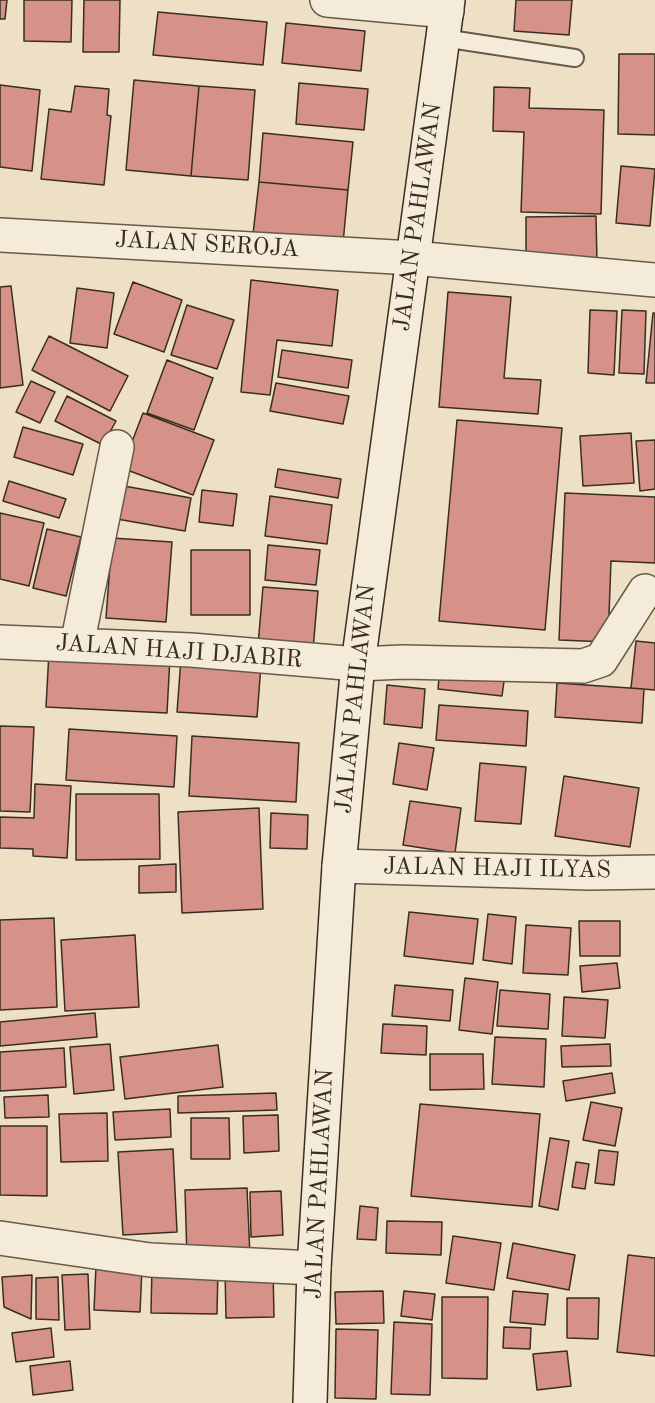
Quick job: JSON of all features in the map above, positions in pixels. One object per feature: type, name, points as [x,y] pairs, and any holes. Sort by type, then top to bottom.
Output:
[{"type":"street","points":[[327,0],[446,16]]},
{"type":"street","name":"JALAN PAHLAWAN","points":[[310,1403],[314,1268],[339,866],[358,664],[446,16]]},
{"type":"street","name":"JALAN SEROJA","points":[[0,235],[413,258],[655,280]]},
{"type":"street","points":[[77,645],[117,447]]},
{"type":"street","name":"JALAN HAJI DJABIR","points":[[0,642],[191,650],[358,664],[403,662],[592,665],[601,660],[645,591]]},
{"type":"street","name":"JALAN HAJI ILYAS","points":[[339,866],[590,873],[655,872]]},
{"type":"street","points":[[0,1238],[150,1260],[314,1268]]},
{"type":"lane","points":[[446,16],[576,58]]},
{"type":"building","points":[[0,0],[7,0],[5,19],[0,19]]},
{"type":"building","points":[[24,0],[72,0],[71,42],[24,41]]},
{"type":"building","points":[[84,0],[120,0],[119,52],[83,52]]},
{"type":"building","points":[[516,0],[572,0],[569,35],[514,31]]},
{"type":"building","points":[[158,12],[267,22],[263,65],[153,55]]},
{"type":"building","points":[[286,23],[365,31],[361,71],[282,63]]},
{"type":"building","points":[[619,54],[655,54],[655,135],[618,134]]},
{"type":"building","points":[[134,80],[199,86],[191,176],[126,170]]},
{"type":"building","points":[[299,83],[368,89],[364,130],[296,124]]},
{"type":"building","points":[[0,85],[40,90],[32,171],[0,167]]},
{"type":"building","points":[[75,86],[109,89],[107,115],[111,116],[104,185],[41,179],[49,109],[71,112]]},
{"type":"building","points":[[199,86],[255,90],[248,180],[191,176]]},
{"type":"building","points":[[494,87],[530,88],[529,108],[604,110],[601,214],[521,212],[524,132],[493,131]]},
{"type":"building","points":[[263,133],[353,142],[348,190],[259,182]]},
{"type":"building","points":[[621,166],[655,169],[650,226],[616,223]]},
{"type":"building","points":[[259,182],[348,190],[343,243],[253,234]]},
{"type":"building","points":[[596,216],[597,263],[526,263],[526,217]]},
{"type":"building","points":[[251,280],[338,290],[332,346],[277,340],[270,395],[241,392]]},
{"type":"building","points":[[133,282],[182,300],[164,352],[114,334]]},
{"type":"building","points":[[11,286],[23,385],[0,388],[0,287]]},
{"type":"building","points":[[77,288],[114,293],[107,348],[70,343]]},
{"type":"building","points":[[448,292],[511,297],[504,378],[541,380],[538,414],[439,407]]},
{"type":"building","points":[[187,305],[234,320],[217,369],[171,355]]},
{"type":"building","points":[[590,310],[617,311],[614,375],[588,373]]},
{"type":"building","points":[[622,310],[646,311],[644,374],[619,373]]},
{"type":"building","points":[[653,313],[655,313],[655,383],[646,383]]},
{"type":"building","points":[[49,336],[128,376],[110,411],[32,370]]},
{"type":"building","points":[[282,350],[352,360],[348,388],[278,377]]},
{"type":"building","points":[[167,360],[213,378],[194,430],[147,413]]},
{"type":"building","points":[[31,381],[55,392],[40,423],[16,412]]},
{"type":"building","points":[[276,383],[349,396],[343,424],[270,411]]},
{"type":"building","points":[[67,396],[116,421],[103,445],[55,421]]},
{"type":"building","points":[[143,413],[214,440],[193,495],[122,468]]},
{"type":"building","points":[[457,420],[562,428],[545,630],[439,621]]},
{"type":"building","points":[[23,427],[83,444],[73,475],[14,457]]},
{"type":"building","points":[[631,433],[634,483],[583,486],[580,436]]},
{"type":"building","points":[[655,440],[655,489],[640,491],[636,441]]},
{"type":"building","points":[[278,469],[341,479],[338,498],[275,487]]},
{"type":"building","points":[[9,481],[66,499],[59,518],[3,501]]},
{"type":"building","points":[[124,486],[191,498],[185,531],[117,519]]},
{"type":"building","points":[[202,490],[237,494],[233,526],[199,522]]},
{"type":"building","points":[[565,493],[655,497],[655,563],[611,561],[608,642],[559,640]]},
{"type":"building","points":[[270,496],[332,505],[327,544],[265,536]]},
{"type":"building","points":[[0,513],[44,523],[29,586],[0,579]]},
{"type":"building","points":[[47,529],[81,537],[66,596],[33,588]]},
{"type":"building","points":[[112,538],[172,542],[166,622],[106,618]]},
{"type":"building","points":[[268,545],[320,550],[316,585],[265,580]]},
{"type":"building","points":[[191,550],[250,550],[250,615],[191,615]]},
{"type":"building","points":[[263,587],[318,591],[313,650],[258,645]]},
{"type":"building","points":[[636,641],[655,643],[655,690],[631,688]]},
{"type":"building","points":[[49,652],[170,657],[167,713],[46,707]]},
{"type":"building","points":[[181,659],[261,665],[257,717],[177,712]]},
{"type":"building","points":[[440,667],[505,674],[502,696],[438,689]]},
{"type":"building","points":[[557,683],[644,689],[642,723],[555,717]]},
{"type":"building","points":[[387,685],[425,689],[422,728],[384,724]]},
{"type":"building","points":[[439,705],[528,711],[526,746],[436,740]]},
{"type":"building","points":[[0,726],[34,727],[30,812],[0,811]]},
{"type":"building","points":[[69,729],[177,736],[174,787],[66,780]]},
{"type":"building","points":[[192,736],[299,743],[296,802],[189,796]]},
{"type":"building","points":[[399,743],[434,748],[427,790],[393,784]]},
{"type":"building","points":[[480,763],[526,767],[521,824],[475,821]]},
{"type":"building","points":[[564,776],[639,788],[630,847],[555,836]]},
{"type":"building","points":[[35,784],[71,786],[67,858],[33,856],[33,849],[0,848],[0,817],[34,818]]},
{"type":"building","points":[[76,794],[159,794],[160,859],[76,860]]},
{"type":"building","points":[[410,801],[461,808],[455,853],[403,845]]},
{"type":"building","points":[[259,808],[263,909],[182,913],[178,812]]},
{"type":"building","points":[[271,813],[308,815],[307,849],[270,848]]},
{"type":"building","points":[[176,864],[176,892],[139,893],[139,866]]},
{"type":"building","points":[[409,912],[478,919],[473,964],[404,956]]},
{"type":"building","points":[[488,914],[516,917],[512,964],[483,960]]},
{"type":"building","points":[[54,918],[57,1007],[0,1010],[0,920]]},
{"type":"building","points":[[579,921],[620,921],[620,956],[580,956]]},
{"type":"building","points":[[526,925],[571,928],[568,975],[523,973]]},
{"type":"building","points":[[135,935],[139,1007],[65,1011],[61,940]]},
{"type":"building","points":[[617,963],[620,988],[582,992],[580,966]]},
{"type":"building","points":[[465,978],[498,982],[492,1034],[459,1030]]},
{"type":"building","points":[[395,985],[453,990],[450,1021],[392,1016]]},
{"type":"building","points":[[500,990],[550,994],[548,1029],[497,1026]]},
{"type":"building","points":[[564,997],[608,1000],[605,1038],[562,1036]]},
{"type":"building","points":[[95,1013],[97,1037],[0,1046],[0,1022]]},
{"type":"building","points":[[383,1024],[427,1026],[426,1055],[381,1053]]},
{"type":"building","points":[[495,1037],[546,1039],[544,1087],[492,1084]]},
{"type":"building","points":[[110,1044],[114,1090],[74,1094],[70,1047]]},
{"type":"building","points":[[610,1044],[611,1066],[562,1067],[561,1046]]},
{"type":"building","points":[[218,1045],[223,1087],[125,1099],[120,1057]]},
{"type":"building","points":[[64,1048],[66,1087],[0,1091],[0,1052]]},
{"type":"building","points":[[430,1054],[483,1054],[484,1089],[430,1090]]},
{"type":"building","points":[[612,1073],[615,1093],[566,1101],[563,1081]]},
{"type":"building","points":[[276,1093],[277,1110],[178,1113],[178,1096]]},
{"type":"building","points":[[48,1095],[49,1117],[5,1118],[4,1097]]},
{"type":"building","points":[[591,1102],[622,1108],[615,1146],[583,1140]]},
{"type":"building","points":[[420,1104],[540,1114],[532,1207],[411,1196]]},
{"type":"building","points":[[170,1109],[171,1137],[115,1140],[113,1112]]},
{"type":"building","points":[[107,1113],[108,1161],[61,1162],[59,1114]]},
{"type":"building","points":[[278,1115],[279,1151],[244,1153],[243,1116]]},
{"type":"building","points":[[191,1118],[229,1118],[230,1159],[191,1159]]},
{"type":"building","points":[[0,1126],[47,1126],[47,1196],[0,1195]]},
{"type":"building","points":[[550,1138],[569,1141],[558,1210],[539,1206]]},
{"type":"building","points":[[173,1149],[177,1232],[123,1235],[118,1152]]},
{"type":"building","points":[[599,1150],[618,1152],[614,1185],[595,1183]]},
{"type":"building","points":[[576,1162],[589,1164],[585,1189],[572,1187]]},
{"type":"building","points":[[247,1188],[250,1256],[187,1259],[185,1190]]},
{"type":"building","points":[[281,1191],[283,1235],[251,1237],[250,1192]]},
{"type":"building","points":[[360,1206],[378,1208],[376,1240],[357,1239]]},
{"type":"building","points":[[387,1221],[442,1222],[441,1255],[386,1253]]},
{"type":"building","points":[[453,1236],[501,1243],[494,1290],[446,1283]]},
{"type":"building","points":[[513,1243],[575,1255],[569,1290],[507,1278]]},
{"type":"building","points":[[628,1255],[655,1258],[655,1356],[617,1352]]},
{"type":"building","points":[[96,1266],[142,1268],[140,1312],[94,1310]]},
{"type":"building","points":[[152,1266],[218,1267],[217,1314],[151,1313]]},
{"type":"building","points":[[273,1268],[274,1317],[226,1318],[225,1269]]},
{"type":"building","points":[[88,1274],[90,1329],[65,1330],[62,1275]]},
{"type":"building","points":[[32,1275],[31,1319],[4,1307],[2,1277]]},
{"type":"building","points":[[58,1277],[59,1320],[36,1319],[36,1278]]},
{"type":"building","points":[[383,1291],[384,1323],[336,1324],[335,1292]]},
{"type":"building","points":[[404,1291],[435,1294],[432,1320],[401,1316]]},
{"type":"building","points":[[513,1291],[548,1294],[545,1325],[510,1322]]},
{"type":"building","points":[[442,1297],[488,1297],[487,1379],[442,1378]]},
{"type":"building","points":[[567,1298],[599,1298],[598,1339],[567,1338]]},
{"type":"building","points":[[394,1322],[432,1324],[430,1395],[391,1394]]},
{"type":"building","points":[[504,1327],[531,1328],[530,1349],[503,1348]]},
{"type":"building","points":[[51,1328],[54,1357],[16,1362],[12,1333]]},
{"type":"building","points":[[336,1329],[378,1330],[376,1399],[335,1398]]},
{"type":"building","points":[[567,1351],[571,1386],[537,1390],[533,1354]]},
{"type":"building","points":[[70,1361],[73,1390],[33,1395],[30,1366]]}]
